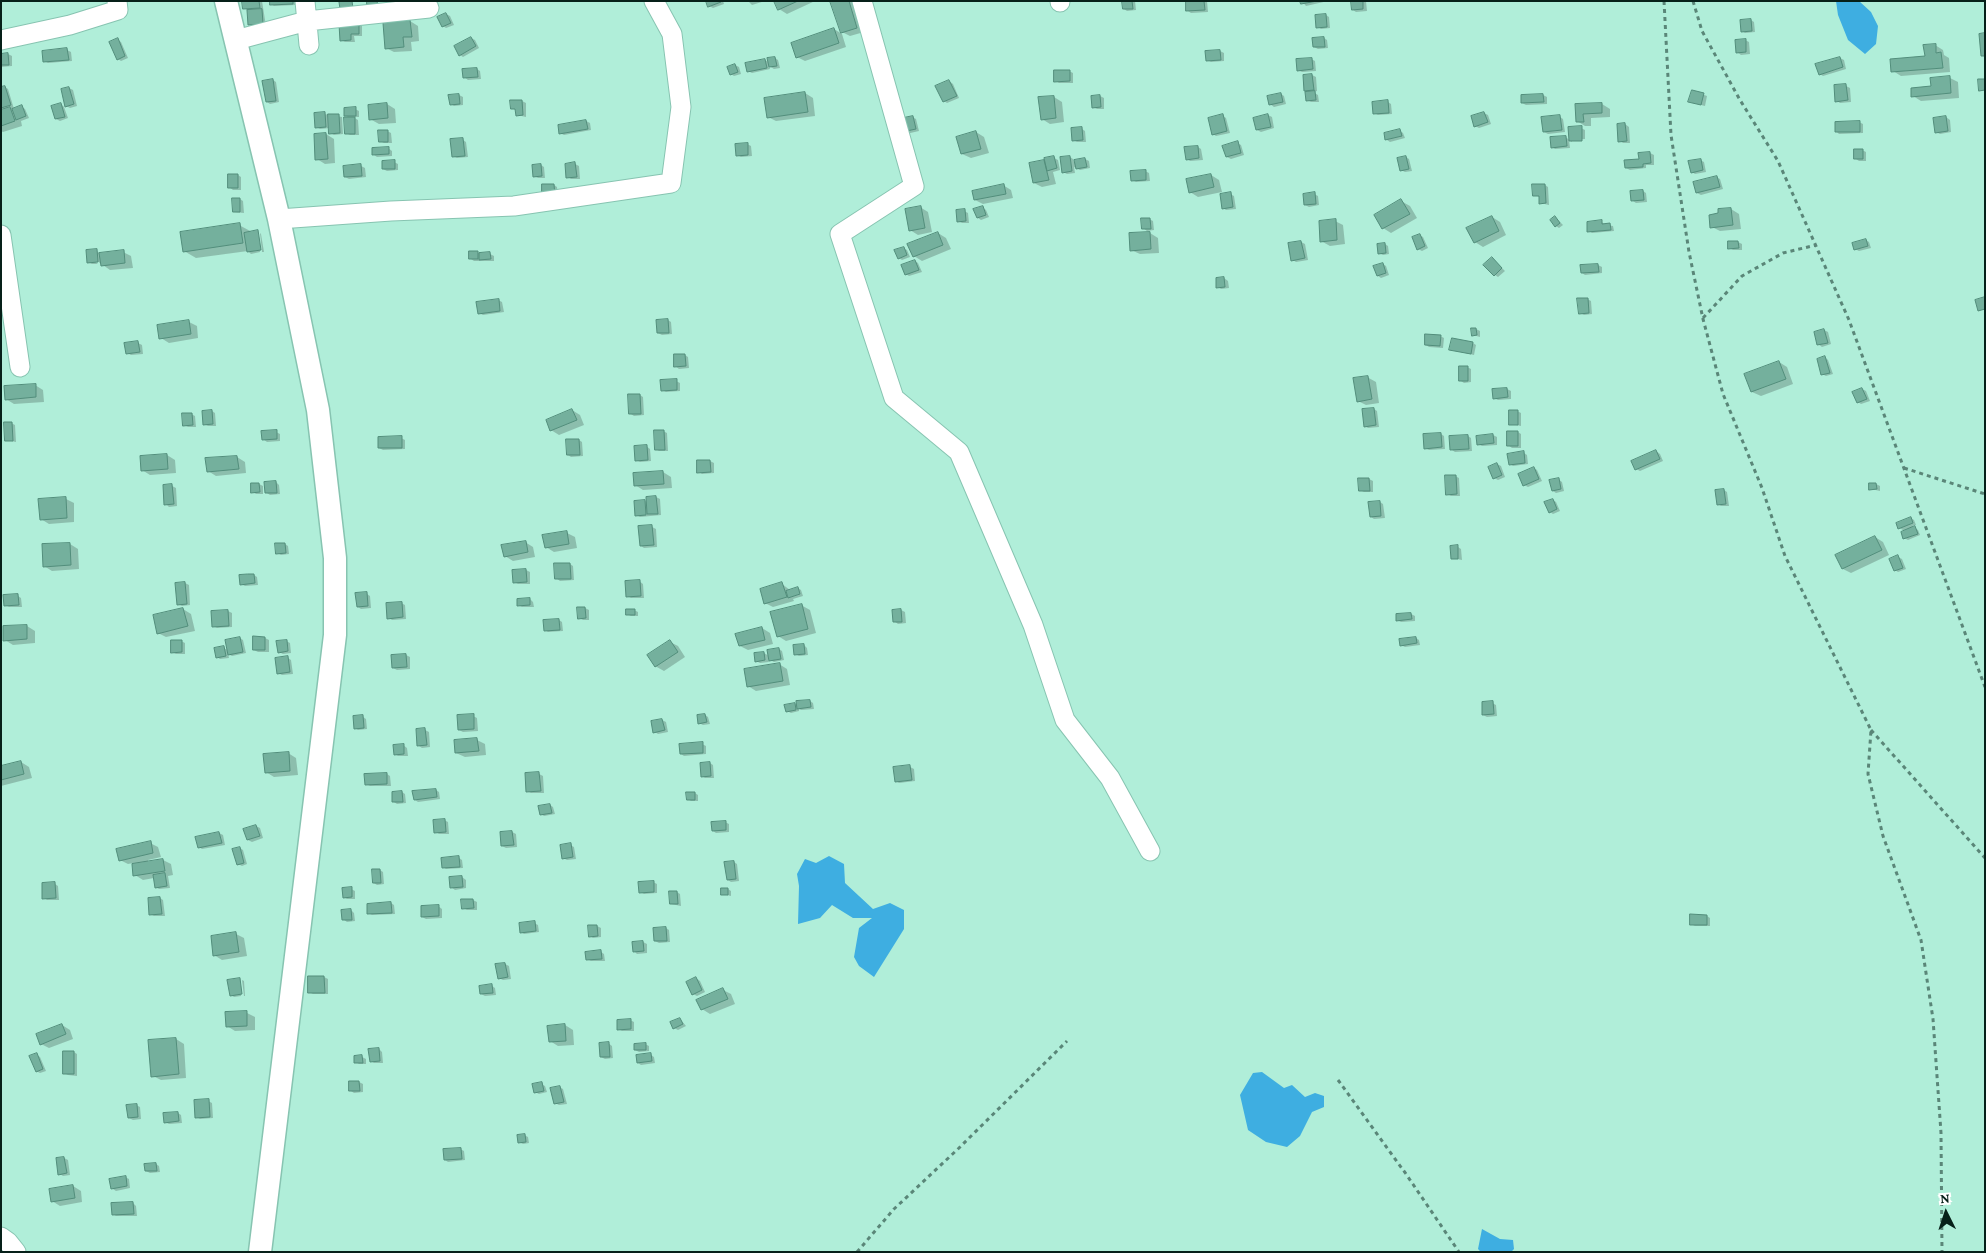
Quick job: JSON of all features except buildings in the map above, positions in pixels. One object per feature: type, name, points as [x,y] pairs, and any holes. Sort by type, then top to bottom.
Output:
[{"type":"main road","points":[[226,1],[279,219],[318,410],[335,558],[335,635],[260,1252]]},
{"type":"street","points":[[1,40],[70,25],[118,10],[117,1]]},
{"type":"street","points":[[305,1],[309,44]]},
{"type":"street","points":[[279,219],[431,209],[514,206],[671,183],[681,107],[672,34],[654,1]]},
{"type":"street","points":[[862,1],[914,186],[840,234],[894,398],[959,452],[1034,626],[1065,720],[1110,778],[1150,851]]},
{"type":"street","points":[[236,40],[306,21],[429,8]]},
{"type":"street","points":[[1,235],[20,367]]},
{"type":"street","points":[[1,1237],[16,1252]]},
{"type":"path","points":[[1664,1],[1672,135],[1689,252],[1703,319],[1723,394],[1762,488],[1785,556],[1871,730],[1985,858]]},
{"type":"path","points":[[1693,1],[1702,31],[1740,100],[1778,161],[1849,320],[1985,687]]},
{"type":"path","points":[[1703,319],[1742,276],[1783,253],[1816,245]]},
{"type":"path","points":[[1903,467],[1985,494]]},
{"type":"path","points":[[1871,730],[1868,774],[1883,836],[1921,940],[1933,1019],[1941,1133],[1942,1252]]},
{"type":"path","points":[[857,1252],[894,1209],[959,1148],[1067,1041]]},
{"type":"path","points":[[1338,1080],[1406,1174],[1459,1252]]},
{"type":"water","points":[[1836,1],[1859,1],[1871,12],[1878,26],[1876,44],[1865,54],[1848,40],[1838,15]]},
{"type":"water","points":[[829,856],[844,864],[845,883],[873,909],[890,903],[904,910],[904,929],[874,977],[859,966],[854,957],[859,928],[872,918],[853,918],[832,905],[820,918],[798,924],[799,886],[797,874],[805,859],[816,863]]},
{"type":"water","points":[[1262,1072],[1284,1088],[1292,1085],[1305,1097],[1315,1093],[1324,1096],[1324,1107],[1312,1112],[1300,1136],[1287,1147],[1266,1142],[1248,1130],[1240,1095],[1253,1073]]},
{"type":"water","points":[[1482,1229],[1500,1239],[1513,1240],[1514,1249],[1511,1252],[1481,1252],[1478,1249]]}]
